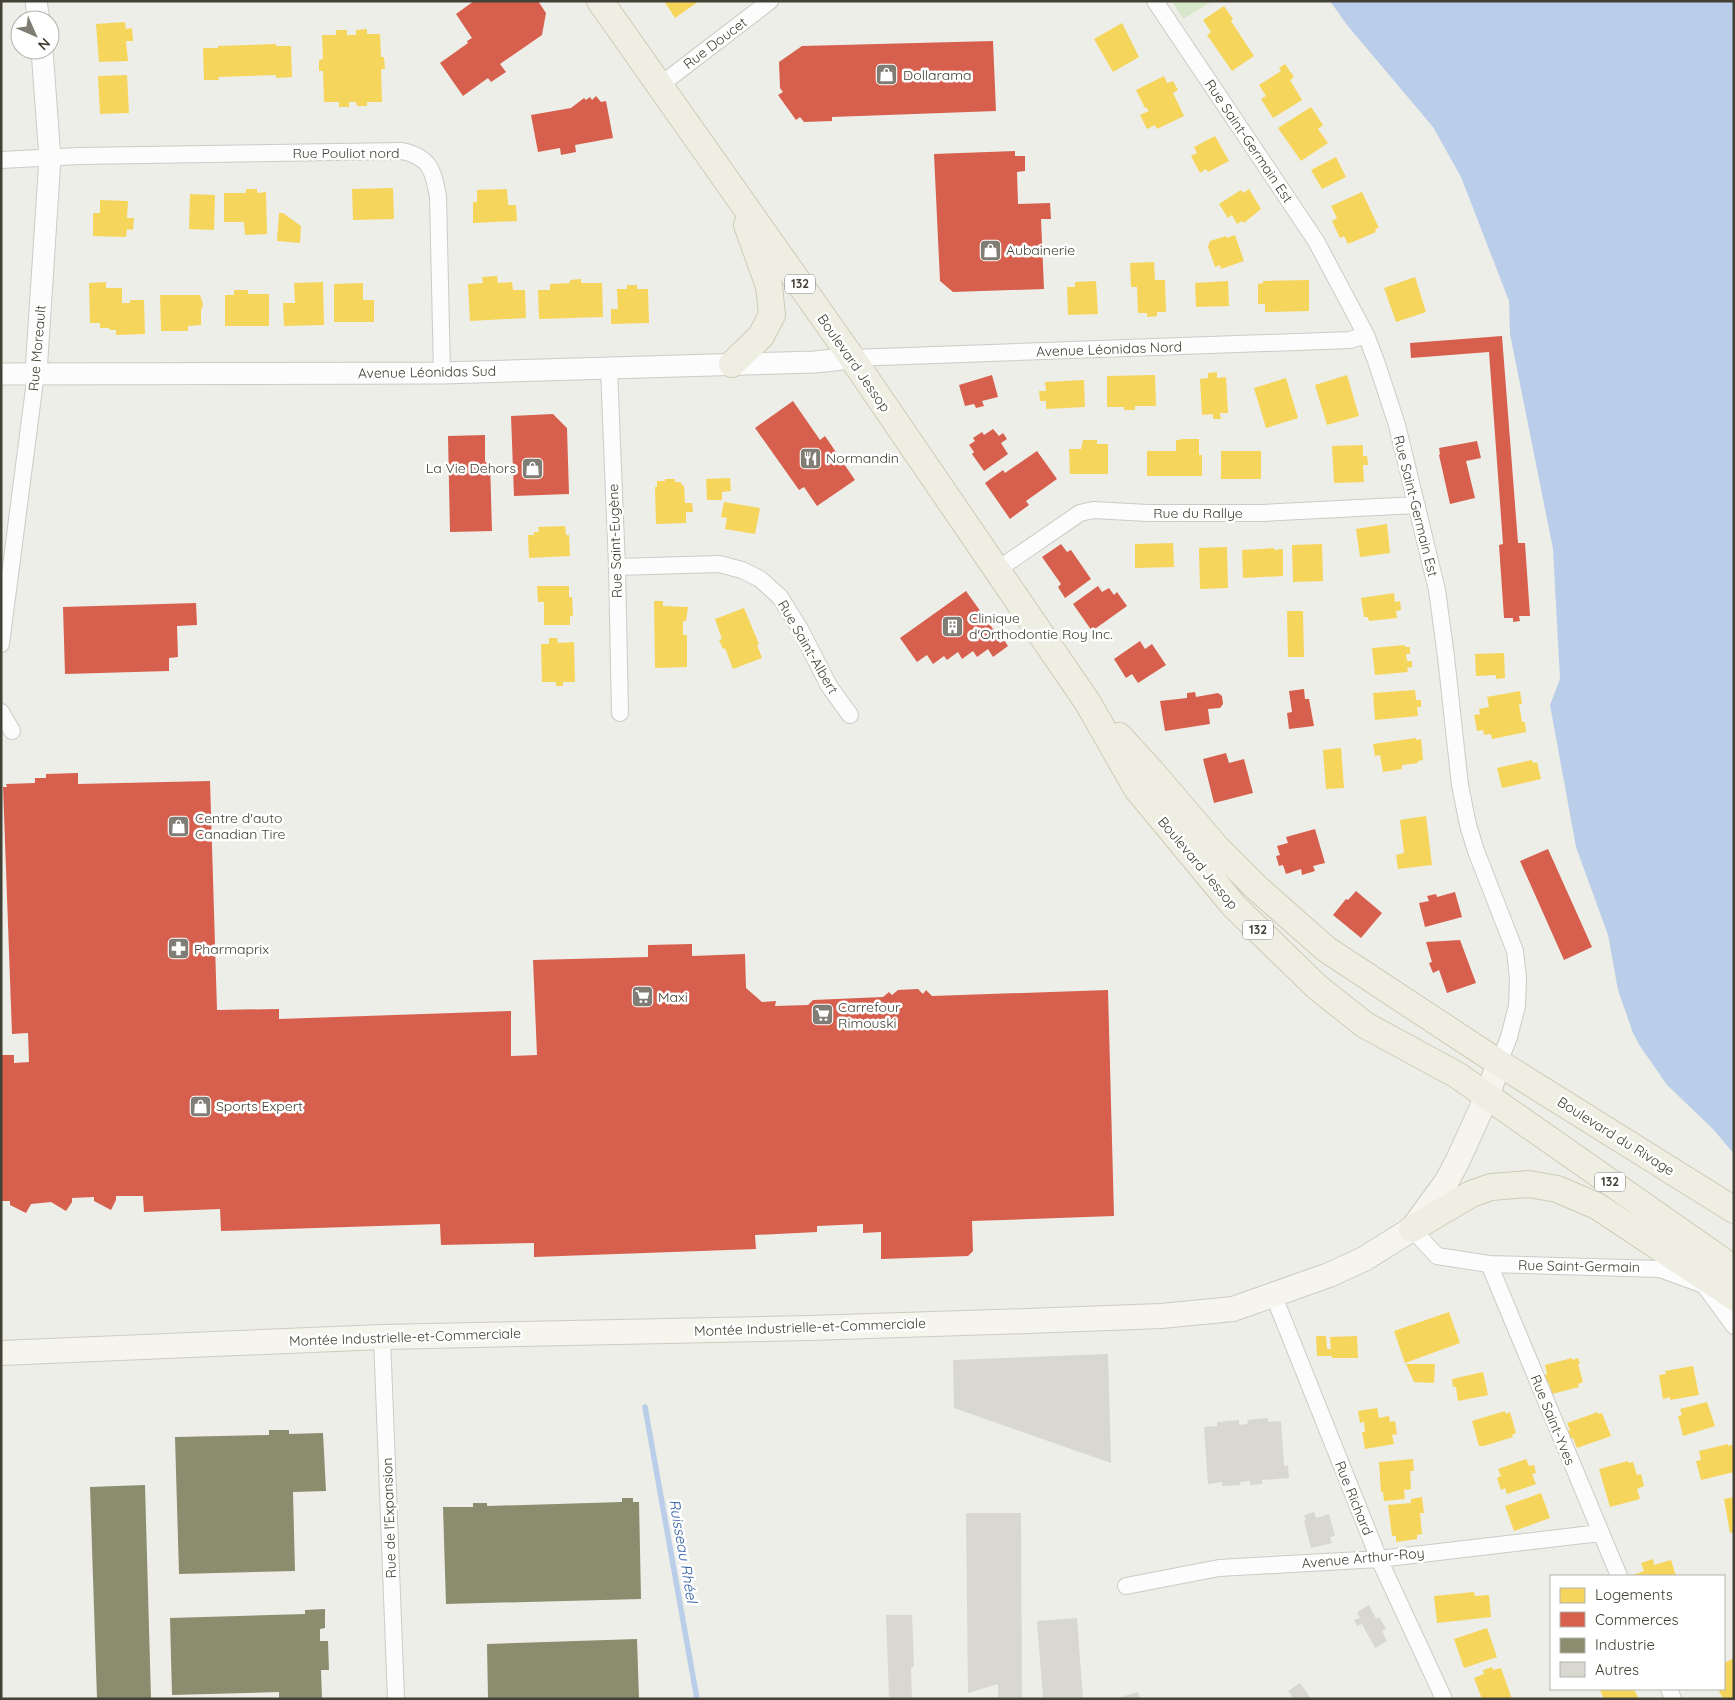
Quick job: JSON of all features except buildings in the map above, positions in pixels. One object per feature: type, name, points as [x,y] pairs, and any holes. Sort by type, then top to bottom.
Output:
[{"type":"main road","name":"Boulevard Jessop","points":[[600,1],[852,358],[1088,703],[1137,789],[1234,906],[1317,987],[1365,1024],[1457,1075],[1487,1096]]},
{"type":"main road","points":[[732,364],[761,336],[772,315],[769,286],[736,194]]},
{"type":"main road","name":"Boulevard Jessop","points":[[1088,703],[1152,772],[1217,848],[1264,894],[1326,949],[1499,1063]]},
{"type":"main road","name":"Montée Industrielle-et-Commerciale","points":[[1,1353],[382,1337],[819,1328],[1161,1316],[1233,1309],[1347,1267],[1412,1229],[1447,1181],[1487,1096],[1499,1063]]},
{"type":"main road","name":"Boulevard du Rivage","points":[[1499,1063],[1734,1210]]},
{"type":"main road","name":"132","points":[[1487,1096],[1734,1269]]},
{"type":"main road","points":[[1412,1229],[1472,1194],[1491,1187],[1529,1184],[1557,1189],[1597,1206],[1734,1297]]},
{"type":"street","name":"Rue Doucet","points":[[659,86],[770,1]]},
{"type":"street","name":"Rue Saint-Germain Est","points":[[1155,1],[1316,241],[1366,335],[1397,425],[1437,590],[1460,785],[1468,825],[1476,851],[1515,951],[1518,978],[1517,1006],[1509,1037],[1499,1063]]},
{"type":"street","name":"Rue Moreault","points":[[1,644],[36,373],[50,158],[43,60]]},
{"type":"street","name":"Rue Pouliot nord","points":[[1,160],[79,156],[402,151],[414,154],[426,163],[434,175],[438,196],[442,373]]},
{"type":"street","name":"Avenue Léonidas Nord","points":[[852,358],[1350,340],[1366,335]]},
{"type":"street","name":"Avenue Léonidas Sud","points":[[1,374],[442,373],[816,362],[852,358]]},
{"type":"street","name":"Rue Saint-Eugène","points":[[609,369],[617,567],[620,713]]},
{"type":"street","name":"Rue du Rallye","points":[[997,570],[1080,513],[1093,510],[1148,513],[1262,513],[1417,505]]},
{"type":"street","name":"Rue Saint-Albert","points":[[617,567],[719,564],[742,570],[760,580],[780,598],[800,628],[829,686],[850,715]]},
{"type":"street","points":[[1,712],[12,731]]},
{"type":"street","name":"Rue Saint-Germain","points":[[1412,1229],[1437,1256],[1489,1264],[1660,1269],[1704,1285],[1734,1326]]},
{"type":"street","name":"Rue Saint-Yves","points":[[1489,1264],[1619,1575]]},
{"type":"street","name":"Rue Richard","points":[[1273,1294],[1379,1559],[1444,1699]]},
{"type":"street","name":"Rue de l'Expansion","points":[[382,1337],[396,1699]]},
{"type":"street","name":"Avenue Arthur-Roy","points":[[1126,1586],[1219,1568],[1379,1559],[1600,1533]]},
{"type":"green space","points":[[1172,1],[1213,1],[1183,19]]},
{"type":"water","points":[[1330,1],[1734,1],[1734,1154],[1713,1129],[1667,1085],[1633,1033],[1618,990],[1608,935],[1576,847],[1550,705],[1560,679],[1553,549],[1510,334],[1509,301],[1461,177],[1433,127],[1347,25]]},
{"type":"waterway","name":"Ruisseau Rhéel","points":[[645,1407],[697,1699]]},
{"type":"place","name":"Dollarama","points":[[887,75]]},
{"type":"place","name":"Aubainerie","points":[[990,250]]},
{"type":"place","name":"Normandin","points":[[810,458]]},
{"type":"place","name":"La Vie Dehors","points":[[532,468]]},
{"type":"place","name":"Clinique d'Orthodontie Roy Inc.","points":[[953,626]]},
{"type":"place","name":"Centre d'auto Canadian Tire","points":[[179,826]]},
{"type":"place","name":"Pharmaprix","points":[[178,949]]},
{"type":"place","name":"Maxi","points":[[642,997]]},
{"type":"place","name":"Carrefour Rimouski","points":[[822,1015]]},
{"type":"place","name":"Sports Expert","points":[[200,1106]]}]
